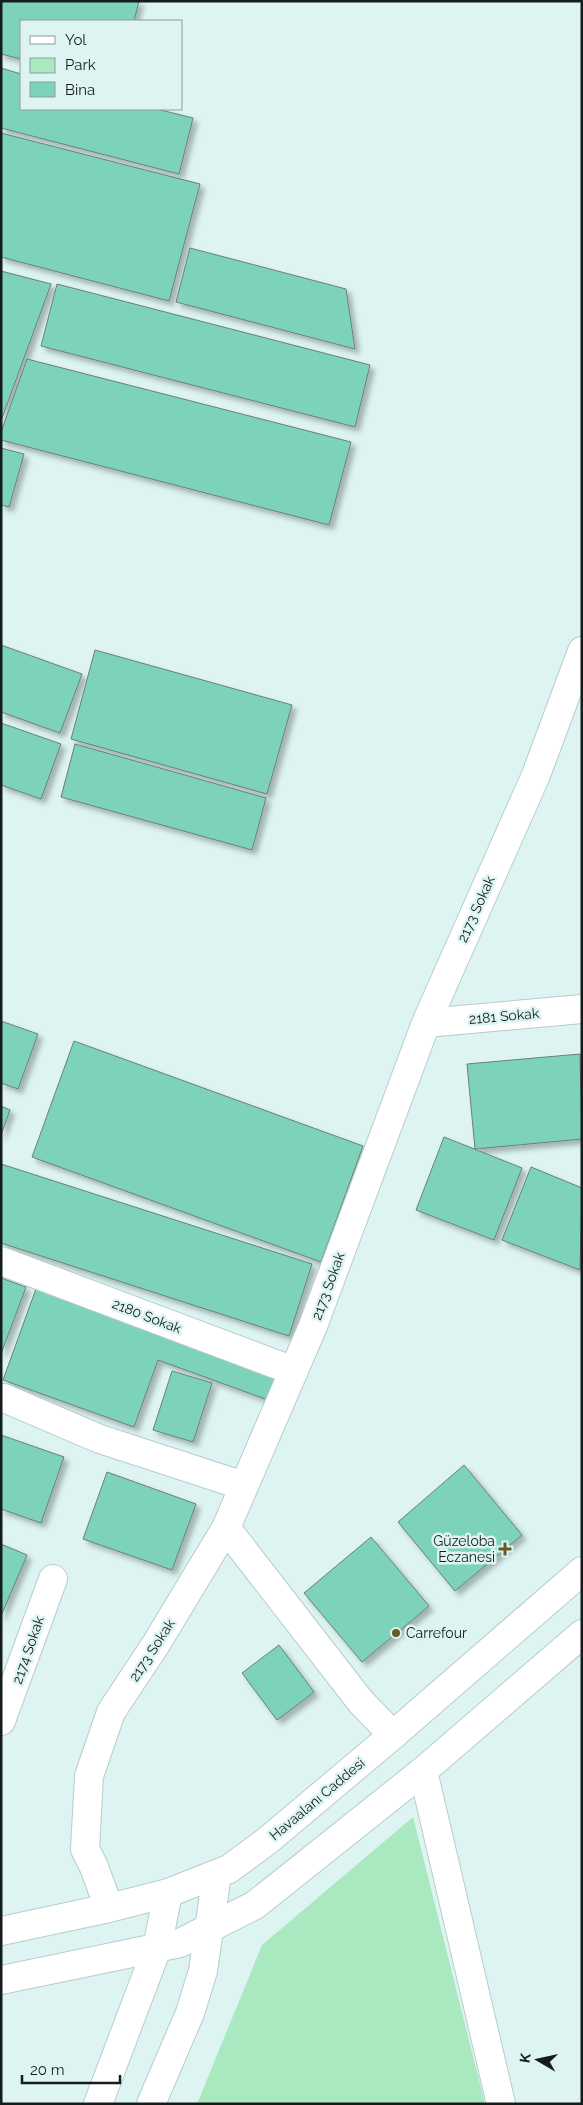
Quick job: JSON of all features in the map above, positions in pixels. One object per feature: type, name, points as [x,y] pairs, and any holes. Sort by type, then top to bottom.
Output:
[{"type":"street","name":"2173 Sokak","points":[[108,1908],[94,1867],[85,1849],[88,1776],[111,1712],[156,1644],[226,1528],[313,1326],[426,1023],[536,775],[582,651]]},
{"type":"street","name":"2181 Sokak","points":[[426,1023],[582,1009]]},
{"type":"street","name":"2180 Sokak","points":[[1,1261],[294,1371]]},
{"type":"street","points":[[4,1398],[100,1439],[244,1486]]},
{"type":"street","points":[[226,1528],[362,1702],[393,1735]]},
{"type":"street","name":"Havaalanı Caddesi","points":[[1,1931],[168,1893],[229,1869],[267,1841],[393,1735],[582,1571]]},
{"type":"street","name":"2174 Sokak","points":[[1,1721],[53,1578]]},
{"type":"street","points":[[1,1980],[180,1943],[256,1905],[423,1771],[582,1634]]},
{"type":"street","points":[[423,1771],[501,2104]]},
{"type":"street","points":[[151,2104],[190,2013],[203,1971],[217,1874]]},
{"type":"street","points":[[98,2104],[157,1948],[168,1893]]},
{"type":"green space","points":[[413,1817],[485,2104],[197,2104],[262,1945]]},
{"type":"building","points":[[1,1],[139,1],[134,20],[20,20],[20,59],[1,54]]},
{"type":"building","points":[[1,68],[20,74],[20,110],[161,110],[193,118],[179,174],[1,128]]},
{"type":"building","points":[[1,133],[200,184],[169,301],[1,257]]},
{"type":"building","points":[[190,248],[346,289],[355,349],[176,302]]},
{"type":"building","points":[[1,271],[51,284],[1,421]]},
{"type":"building","points":[[57,284],[370,365],[355,427],[41,346]]},
{"type":"building","points":[[27,359],[351,442],[329,525],[1,440],[1,432]]},
{"type":"building","points":[[1,448],[24,454],[9,507],[1,505]]},
{"type":"building","points":[[1,645],[82,674],[60,733],[1,712]]},
{"type":"building","points":[[95,650],[292,705],[267,794],[71,739]]},
{"type":"building","points":[[1,723],[61,744],[41,799],[1,785]]},
{"type":"building","points":[[75,744],[266,798],[252,850],[61,797]]},
{"type":"building","points":[[1,1021],[38,1034],[18,1089],[1,1083]]},
{"type":"building","points":[[74,1041],[363,1146],[321,1262],[32,1157]]},
{"type":"building","points":[[580,1054],[582,1139],[475,1149],[467,1064]]},
{"type":"building","points":[[1,1106],[10,1110],[1,1135]]},
{"type":"building","points":[[444,1137],[522,1168],[494,1240],[416,1210]]},
{"type":"building","points":[[1,1164],[312,1264],[289,1336],[1,1243]]},
{"type":"building","points":[[531,1167],[582,1188],[580,1270],[502,1240]]},
{"type":"building","points":[[1,1278],[26,1287],[1,1354]]},
{"type":"building","points":[[37,1286],[278,1373],[268,1400],[158,1360],[134,1427],[3,1380]]},
{"type":"building","points":[[172,1371],[212,1383],[193,1442],[153,1430]]},
{"type":"building","points":[[1,1435],[64,1457],[41,1523],[1,1509]]},
{"type":"building","points":[[464,1465],[522,1535],[455,1591],[398,1522]]},
{"type":"building","points":[[107,1472],[196,1504],[172,1570],[83,1539]]},
{"type":"building","points":[[371,1537],[429,1606],[362,1662],[304,1593]]},
{"type":"building","points":[[1,1544],[27,1555],[1,1616]]},
{"type":"building","points":[[279,1645],[314,1692],[277,1720],[242,1673]]},
{"type":"place","name":"Güzeloba Eczanesi","points":[[505,1549]]},
{"type":"place","name":"Carrefour","points":[[396,1633]]}]
